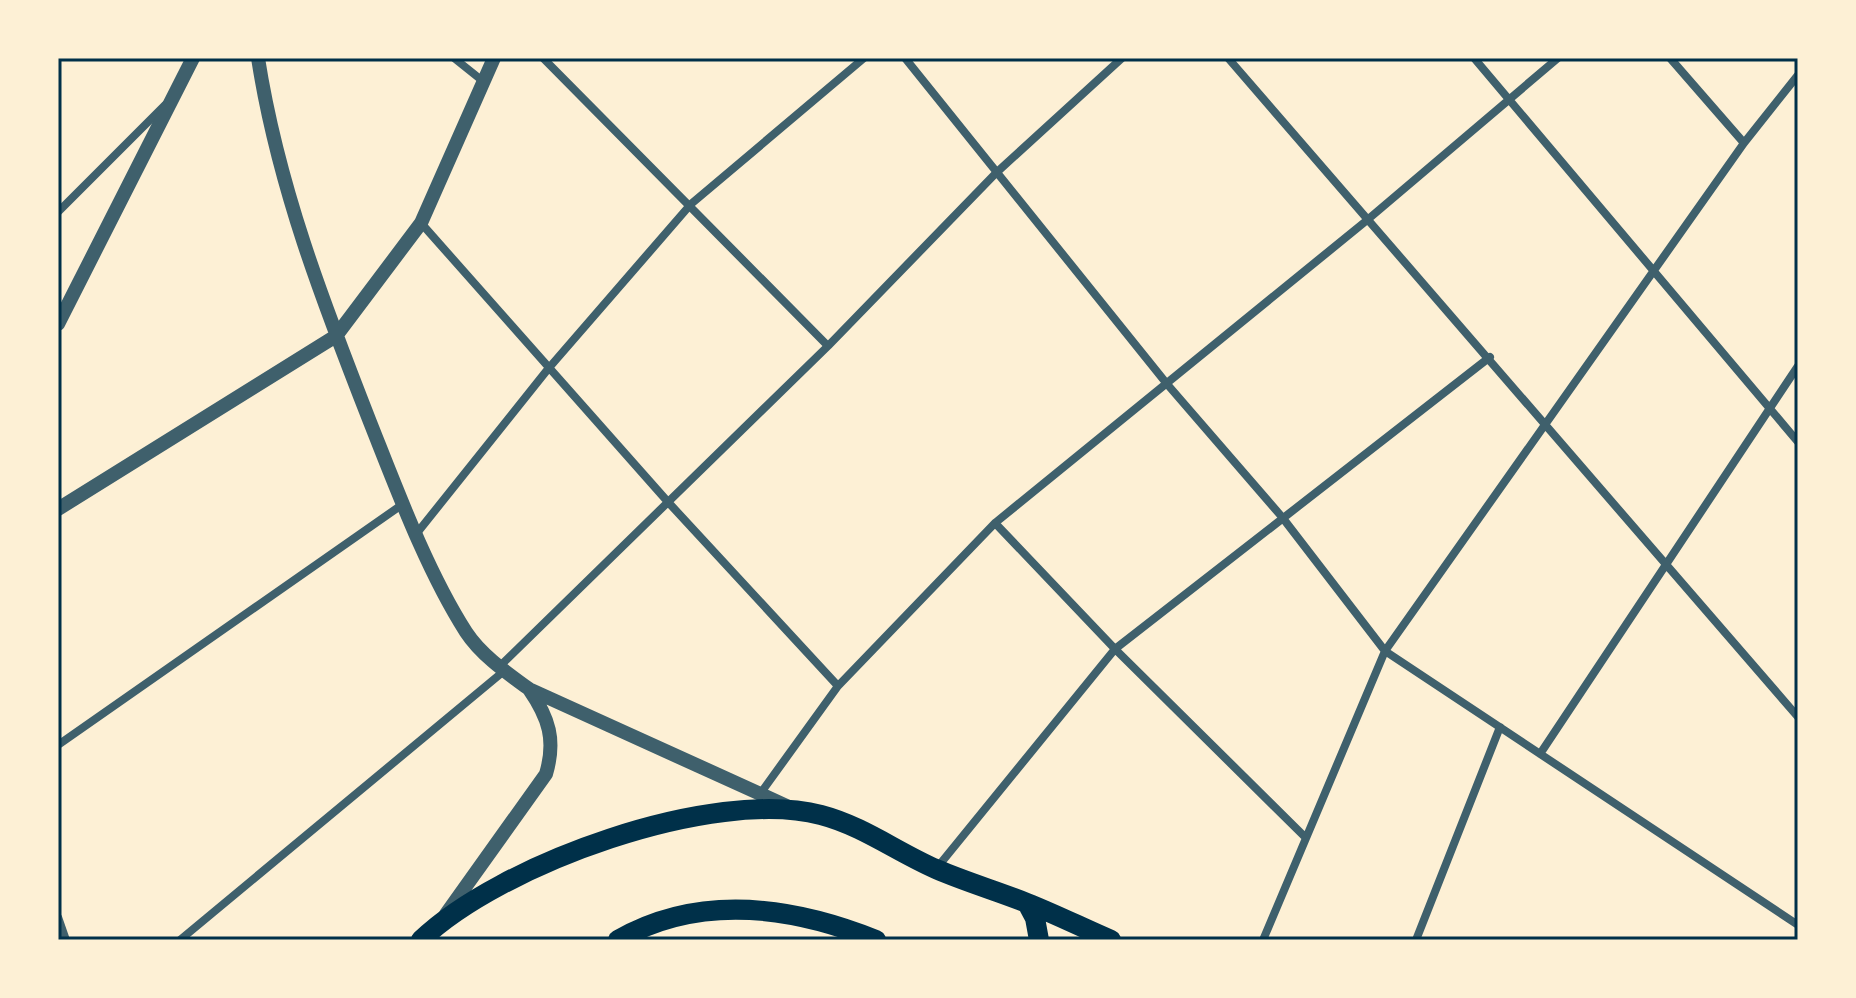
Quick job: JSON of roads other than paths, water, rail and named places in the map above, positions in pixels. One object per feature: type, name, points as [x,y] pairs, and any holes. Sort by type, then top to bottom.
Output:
[{"type":"main road","points":[[421,940],[442,920],[506,881],[602,841],[645,828],[719,814],[794,810],[860,829],[936,869],[1027,903],[1105,939]]},
{"type":"main road","points":[[1027,903],[1035,918],[1039,940]]},
{"type":"main road","points":[[618,940],[725,907],[780,911],[829,921],[876,940]]},
{"type":"street","points":[[58,324],[193,58]]},
{"type":"street","points":[[258,58],[284,185],[307,261],[403,504],[467,634],[501,669],[529,689],[794,810]]},
{"type":"street","points":[[454,58],[484,82]]},
{"type":"street","points":[[58,509],[336,336],[421,223],[494,58]]},
{"type":"street","points":[[543,58],[691,204],[828,346]]},
{"type":"street","points":[[417,533],[548,369],[691,204],[864,58]]},
{"type":"street","points":[[905,58],[1167,384],[1282,517],[1385,651],[1798,925]]},
{"type":"street","points":[[180,940],[501,669],[828,346],[996,173],[1122,58]]},
{"type":"street","points":[[1228,58],[1366,221],[1490,357],[1798,717]]},
{"type":"street","points":[[1474,58],[1798,442]]},
{"type":"street","points":[[760,794],[838,686],[995,523],[1366,221],[1558,58]]},
{"type":"street","points":[[1670,58],[1744,143]]},
{"type":"street","points":[[1263,940],[1385,651],[1744,143],[1798,75]]},
{"type":"street","points":[[58,212],[172,98]]},
{"type":"street","points":[[421,223],[548,369],[838,686]]},
{"type":"street","points":[[936,869],[1115,649],[1490,357]]},
{"type":"street","points":[[1540,754],[1798,366]]},
{"type":"street","points":[[58,745],[403,504]]},
{"type":"street","points":[[995,523],[1115,649],[1305,837]]},
{"type":"street","points":[[442,920],[546,774],[552,754],[551,732],[545,712],[529,689]]},
{"type":"street","points":[[1416,940],[1500,727]]},
{"type":"street","points":[[58,917],[66,940]]}]
